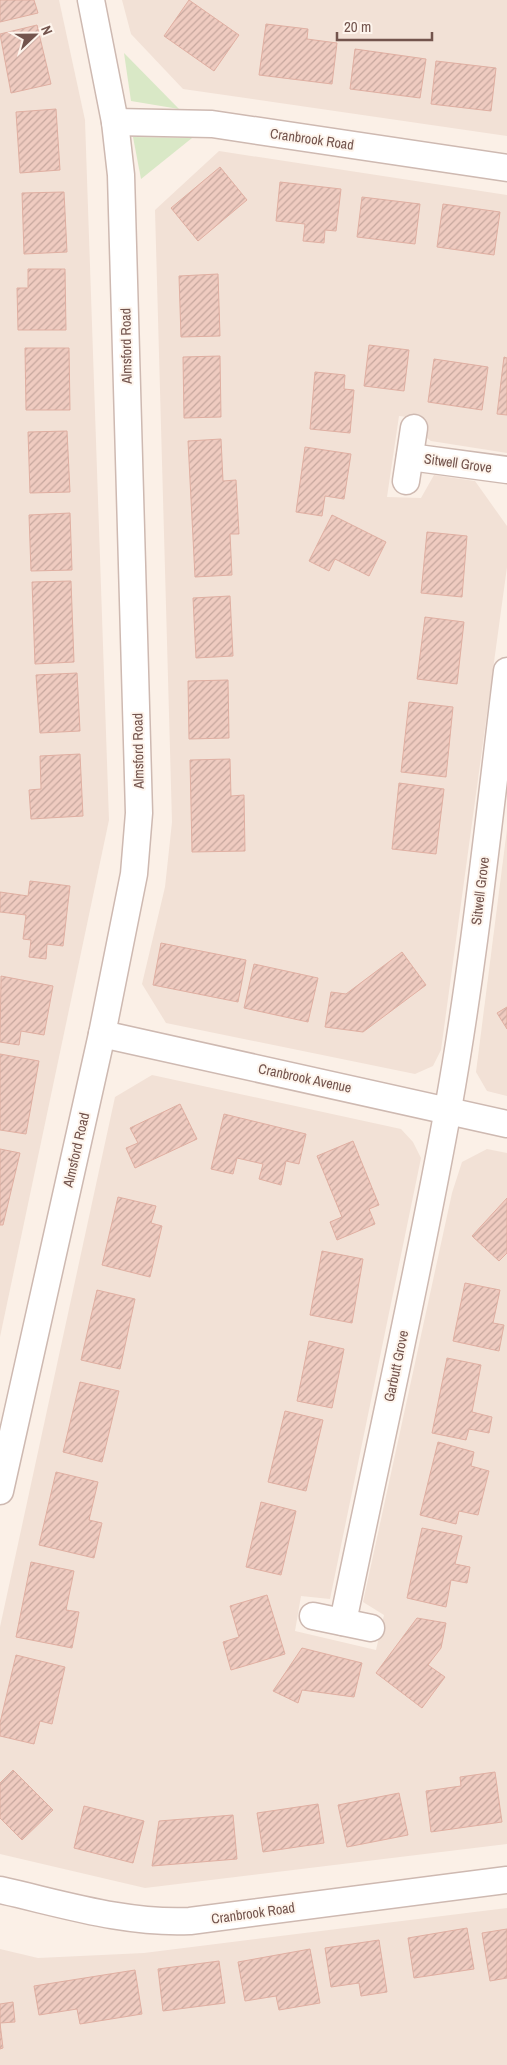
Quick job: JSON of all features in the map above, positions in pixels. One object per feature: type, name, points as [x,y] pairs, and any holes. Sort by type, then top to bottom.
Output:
[{"type":"street","name":"Almsford Road","points":[[0,1491],[102,1034],[134,874],[139,814],[121,175],[115,122],[91,0]]},
{"type":"street","name":"Cranbrook Road","points":[[115,122],[212,124],[507,168]]},
{"type":"street","name":"Sitwell Grove","points":[[414,428],[408,469],[507,470]]},
{"type":"street","name":"Sitwell Grove","points":[[448,1110],[476,924],[507,671]]},
{"type":"street","name":"Cranbrook Avenue","points":[[102,1034],[507,1124]]},
{"type":"street","name":"Garbutt Grove","points":[[343,1622],[430,1206],[448,1110]]},
{"type":"street","points":[[313,1616],[371,1628]]},
{"type":"street","name":"Cranbrook Road","points":[[0,1890],[132,1920],[158,1922],[190,1921],[507,1880]]},
{"type":"shaded area","points":[[0,0],[59,0],[85,120],[109,820],[0,1337]]},
{"type":"shaded area","points":[[122,0],[507,0],[507,136],[183,89],[131,34]]},
{"type":"shaded area","points":[[219,151],[507,195],[507,453],[431,441],[424,436],[425,419],[399,416],[387,497],[421,498],[434,475],[475,481],[507,526],[507,567],[441,1050],[433,1066],[415,1074],[166,1023],[142,984],[165,887],[172,822],[155,210]]},
{"type":"shaded area","points":[[507,829],[507,1096],[487,1091],[476,1072]]},
{"type":"shaded area","points":[[152,1075],[401,1129],[413,1142],[421,1158],[330,1599],[301,1596],[295,1631],[376,1650],[384,1615],[363,1602],[452,1193],[462,1162],[487,1149],[507,1153],[507,1844],[145,1888],[0,1854],[0,1627],[115,1097]]},
{"type":"shaded area","points":[[507,1908],[507,2065],[0,2065],[0,1949],[38,1958],[144,1953]]},
{"type":"green space","points":[[124,53],[179,109],[131,101]]},
{"type":"green space","points":[[133,137],[192,138],[141,179]]},
{"type":"building","points":[[0,0],[34,0],[38,13],[0,22]]},
{"type":"building","points":[[189,0],[239,35],[214,71],[164,36]]},
{"type":"building","points":[[266,24],[308,29],[307,39],[337,43],[332,84],[259,75]]},
{"type":"building","points":[[37,25],[51,84],[11,93],[0,34]]},
{"type":"building","points":[[355,49],[426,59],[420,98],[350,89]]},
{"type":"building","points":[[436,61],[496,68],[491,111],[431,104]]},
{"type":"building","points":[[56,109],[60,170],[20,173],[16,112]]},
{"type":"building","points":[[220,167],[247,200],[198,241],[171,208]]},
{"type":"building","points":[[280,182],[341,189],[336,231],[325,230],[324,243],[303,241],[305,224],[276,221]]},
{"type":"building","points":[[64,192],[67,252],[24,254],[22,193]]},
{"type":"building","points":[[362,197],[420,204],[415,244],[357,237]]},
{"type":"building","points":[[443,204],[500,212],[494,255],[437,247]]},
{"type":"building","points":[[28,269],[65,269],[66,330],[18,330],[17,288],[28,288]]},
{"type":"building","points":[[218,274],[220,336],[181,337],[179,276]]},
{"type":"building","points":[[369,345],[409,350],[404,391],[364,386]]},
{"type":"building","points":[[25,348],[69,348],[70,410],[26,410]]},
{"type":"building","points":[[220,356],[221,417],[184,418],[183,357]]},
{"type":"building","points":[[504,357],[507,358],[507,415],[497,414]]},
{"type":"building","points":[[434,359],[488,367],[482,410],[428,402]]},
{"type":"building","points":[[315,372],[345,375],[344,389],[354,390],[350,433],[310,429]]},
{"type":"building","points":[[67,431],[70,492],[30,493],[28,432]]},
{"type":"building","points":[[221,439],[223,481],[236,480],[239,534],[230,534],[232,575],[195,577],[188,441]]},
{"type":"building","points":[[305,447],[351,454],[344,499],[325,496],[322,516],[296,512]]},
{"type":"building","points":[[70,513],[72,570],[31,571],[29,515]]},
{"type":"building","points":[[332,515],[386,542],[369,576],[335,559],[329,571],[309,561]]},
{"type":"building","points":[[427,532],[467,536],[462,597],[421,593]]},
{"type":"building","points":[[71,581],[74,662],[35,664],[32,582]]},
{"type":"building","points":[[230,596],[233,656],[196,658],[193,598]]},
{"type":"building","points":[[425,617],[464,622],[457,684],[417,679]]},
{"type":"building","points":[[77,673],[80,731],[40,733],[36,675]]},
{"type":"building","points":[[228,680],[229,738],[189,739],[188,681]]},
{"type":"building","points":[[409,702],[453,707],[446,777],[401,772]]},
{"type":"building","points":[[80,754],[83,816],[31,819],[29,790],[41,789],[40,756]]},
{"type":"building","points":[[230,759],[231,796],[244,795],[245,851],[192,852],[190,760]]},
{"type":"building","points":[[399,783],[444,789],[436,854],[392,849]]},
{"type":"building","points":[[30,881],[70,886],[63,946],[47,944],[46,959],[29,957],[31,940],[23,939],[26,915],[0,912],[0,892],[28,896]]},
{"type":"building","points":[[161,943],[246,960],[238,1002],[153,985]]},
{"type":"building","points":[[402,952],[426,985],[363,1032],[325,1027],[331,992],[346,994]]},
{"type":"building","points":[[254,964],[318,978],[308,1022],[244,1008]]},
{"type":"building","points":[[1,976],[53,986],[44,1035],[21,1031],[19,1045],[0,1042]]},
{"type":"building","points":[[507,1007],[507,1029],[497,1013]]},
{"type":"building","points":[[0,1054],[39,1061],[26,1134],[0,1130]]},
{"type":"building","points":[[180,1104],[197,1139],[135,1168],[126,1148],[138,1143],[130,1128]]},
{"type":"building","points":[[224,1114],[306,1134],[299,1164],[286,1161],[281,1185],[259,1179],[263,1164],[237,1158],[233,1174],[211,1169]]},
{"type":"building","points":[[353,1141],[379,1205],[369,1209],[375,1224],[337,1240],[330,1222],[342,1217],[317,1156]]},
{"type":"building","points":[[0,1149],[20,1153],[3,1225],[0,1225]]},
{"type":"building","points":[[118,1197],[156,1206],[151,1223],[162,1226],[150,1277],[102,1265]]},
{"type":"building","points":[[507,1198],[507,1253],[499,1261],[472,1236]]},
{"type":"building","points":[[322,1251],[363,1259],[352,1323],[310,1315]]},
{"type":"building","points":[[465,1283],[500,1290],[493,1323],[504,1325],[499,1351],[453,1341]]},
{"type":"building","points":[[97,1290],[135,1299],[120,1369],[81,1360]]},
{"type":"building","points":[[309,1341],[344,1349],[332,1408],[297,1401]]},
{"type":"building","points":[[447,1358],[481,1365],[472,1412],[492,1417],[489,1433],[469,1429],[466,1440],[432,1433]]},
{"type":"building","points":[[80,1382],[119,1391],[102,1462],[63,1452]]},
{"type":"building","points":[[285,1411],[323,1420],[306,1491],[268,1482]]},
{"type":"building","points":[[438,1442],[474,1452],[471,1466],[489,1471],[478,1515],[459,1511],[456,1524],[420,1515]]},
{"type":"building","points":[[56,1472],[98,1482],[89,1520],[102,1523],[94,1558],[39,1545]]},
{"type":"building","points":[[261,1502],[296,1511],[281,1575],[246,1567]]},
{"type":"building","points":[[422,1528],[462,1536],[455,1564],[470,1567],[467,1583],[451,1580],[446,1607],[407,1598]]},
{"type":"building","points":[[31,1562],[74,1571],[66,1610],[79,1612],[72,1648],[16,1637]]},
{"type":"building","points":[[267,1595],[285,1654],[231,1670],[223,1642],[239,1637],[230,1606]]},
{"type":"building","points":[[417,1618],[446,1623],[441,1648],[428,1665],[445,1677],[422,1708],[376,1673]]},
{"type":"building","points":[[302,1648],[362,1663],[354,1697],[302,1690],[298,1703],[273,1691]]},
{"type":"building","points":[[16,1655],[65,1667],[52,1724],[40,1721],[34,1744],[0,1736],[0,1723]]},
{"type":"building","points":[[13,1770],[53,1810],[22,1840],[0,1818],[0,1783]]},
{"type":"building","points":[[495,1772],[502,1822],[431,1832],[426,1791],[461,1786],[460,1777]]},
{"type":"building","points":[[399,1793],[408,1835],[347,1847],[338,1805]]},
{"type":"building","points":[[318,1804],[324,1843],[263,1852],[257,1813]]},
{"type":"building","points":[[84,1806],[144,1821],[133,1863],[74,1848]]},
{"type":"building","points":[[233,1815],[237,1859],[152,1866],[159,1821]]},
{"type":"building","points":[[467,1928],[474,1969],[414,1978],[408,1938]]},
{"type":"building","points":[[507,1929],[507,1978],[490,1981],[482,1933]]},
{"type":"building","points":[[379,1940],[387,1992],[361,1996],[359,1983],[331,1987],[325,1948]]},
{"type":"building","points":[[310,1949],[320,2003],[279,2010],[276,1996],[245,2001],[238,1962]]},
{"type":"building","points":[[219,1961],[225,2003],[163,2011],[158,1969]]},
{"type":"building","points":[[135,1970],[142,2014],[80,2024],[77,2009],[39,2015],[34,1986]]},
{"type":"building","points":[[13,2002],[15,2022],[0,2023],[0,2004]]},
{"type":"building","points":[[0,2023],[3,2048],[0,2049]]}]
